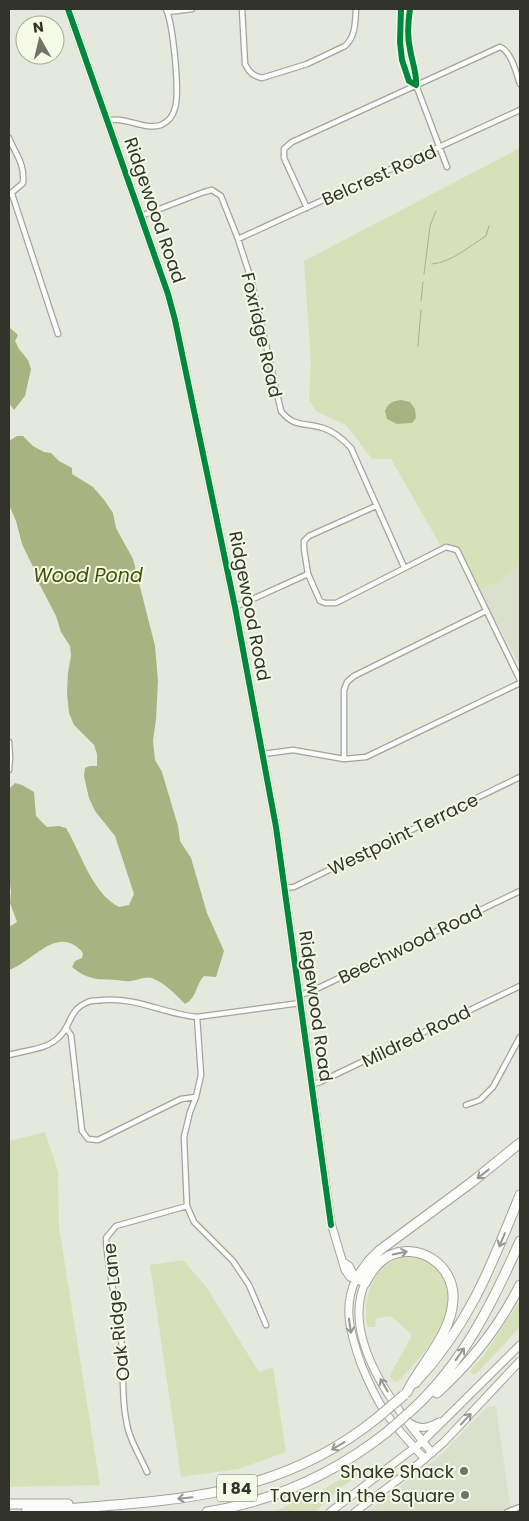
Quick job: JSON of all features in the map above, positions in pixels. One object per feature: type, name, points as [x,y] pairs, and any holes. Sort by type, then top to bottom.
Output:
[{"type":"highway","points":[[356,1279],[366,1264],[380,1250],[472,1182],[520,1142]]},
{"type":"highway","name":"I 84","points":[[26,1512],[198,1497],[248,1485],[285,1473],[317,1458],[353,1436],[405,1394],[443,1351],[469,1310],[486,1278],[520,1195]]},
{"type":"highway","name":"I 84","points":[[208,1512],[256,1501],[306,1482],[355,1456],[416,1407],[443,1377],[476,1331],[497,1294],[520,1241]]},
{"type":"highway","points":[[365,1284],[372,1271],[382,1261],[393,1254],[408,1251],[425,1254],[435,1260],[444,1270],[451,1283],[453,1294],[452,1307],[447,1324],[405,1394]]},
{"type":"highway","points":[[416,1407],[440,1390],[482,1344],[505,1312],[520,1285]]},
{"type":"highway","points":[[9,1504],[61,1503],[80,1508]]},
{"type":"main road","name":"Ridgewood Road","points":[[68,9],[172,308],[235,607],[263,754],[285,888],[328,1210],[334,1238],[344,1269],[349,1276],[365,1284]]},
{"type":"main road","points":[[356,1279],[349,1302],[349,1324],[352,1338],[377,1400],[390,1419],[425,1459]]},
{"type":"main road","points":[[365,1284],[360,1297],[358,1312],[362,1337],[378,1376],[422,1442],[432,1453]]},
{"type":"main road","points":[[330,1512],[422,1442],[520,1346]]},
{"type":"main road","points":[[355,1512],[432,1453],[463,1423],[520,1361]]},
{"type":"main road","points":[[406,1419],[414,1426],[425,1428],[450,1415]]},
{"type":"street","points":[[107,121],[114,119],[152,126],[160,125],[172,116],[177,101],[176,73],[167,10],[192,9]]},
{"type":"street","points":[[242,9],[245,64],[248,71],[255,77],[262,78],[307,64],[345,46],[349,42],[354,30],[356,9]]},
{"type":"street","points":[[401,9],[400,42],[402,60],[409,81],[416,86]]},
{"type":"street","points":[[410,9],[408,26],[409,47],[416,77],[416,86],[441,147],[447,167]]},
{"type":"street","points":[[307,208],[284,158],[284,149],[292,142],[500,47],[506,49],[520,84]]},
{"type":"street","name":"Belcrest Road","points":[[238,239],[520,110]]},
{"type":"street","points":[[9,138],[23,166],[24,174],[23,183],[10,194],[58,334]]},
{"type":"street","name":"Foxridge Road","points":[[141,216],[212,190],[221,196],[251,279],[281,411],[287,419],[294,423],[321,427],[332,431],[351,448],[404,567]]},
{"type":"street","points":[[263,754],[293,750],[344,760],[373,755],[520,682],[457,550],[446,546],[336,603],[320,601],[308,574],[304,541],[309,536],[376,506]]},
{"type":"street","points":[[235,607],[308,574]]},
{"type":"street","points":[[344,760],[344,690],[347,682],[354,676],[486,611]]},
{"type":"street","points":[[9,742],[9,770]]},
{"type":"street","name":"Westpoint Terrace","points":[[285,888],[294,887],[520,777]]},
{"type":"street","name":"Beechwood Road","points":[[299,995],[310,992],[520,891]]},
{"type":"street","name":"Mildred Road","points":[[312,1085],[520,988]]},
{"type":"street","points":[[9,1055],[50,1044],[66,1028],[74,1010],[89,1002],[117,999],[145,1004],[181,1016],[198,1017],[300,1003]]},
{"type":"street","points":[[198,1017],[201,1075],[184,1137],[187,1206],[194,1222],[233,1261],[249,1285],[266,1325]]},
{"type":"street","points":[[66,1028],[70,1035],[82,1131],[88,1139],[98,1140],[181,1099],[196,1097]]},
{"type":"street","points":[[466,1105],[480,1100],[493,1087],[520,1037]]},
{"type":"street","name":"Oak Ridge Lane","points":[[146,1472],[128,1430],[124,1405],[124,1368],[120,1329],[107,1255],[106,1238],[116,1226],[187,1206]]},
{"type":"street","points":[[507,1512],[520,1507]]},
{"type":"shaded area","points":[[520,148],[520,564],[501,581],[480,591],[459,548],[452,545],[441,546],[391,459],[372,459],[346,425],[316,411],[309,400],[311,362],[304,261]]},
{"type":"shaded area","points":[[520,564],[520,666],[480,591],[501,581]]},
{"type":"shaded area","points":[[45,1132],[58,1172],[59,1227],[100,1485],[9,1487],[9,1141]]},
{"type":"shaded area","points":[[403,1257],[424,1260],[435,1268],[447,1288],[448,1303],[439,1332],[399,1381],[395,1382],[390,1377],[391,1373],[411,1334],[391,1316],[378,1318],[375,1320],[375,1327],[368,1327],[366,1323],[366,1303],[371,1286],[380,1271],[394,1260]]},
{"type":"shaded area","points":[[183,1260],[207,1288],[259,1372],[273,1367],[286,1452],[239,1469],[181,1477],[150,1265]]},
{"type":"shaded area","points":[[520,1301],[520,1327],[473,1375],[470,1371],[484,1355]]},
{"type":"shaded area","points":[[496,1406],[511,1512],[368,1512],[442,1454],[487,1407]]},
{"type":"shaded area","points":[[361,1467],[365,1467],[367,1470],[339,1489],[315,1512],[267,1512],[281,1509],[300,1499],[314,1495]]},
{"type":"water","points":[[9,327],[18,335],[15,341],[28,360],[31,369],[25,396],[14,410],[9,403]]},
{"type":"water","points":[[401,400],[410,402],[415,409],[416,418],[412,423],[397,424],[387,419],[385,411],[389,404]]},
{"type":"water","name":"Wood Pond","points":[[17,436],[23,436],[33,446],[44,452],[51,453],[59,461],[72,468],[72,474],[93,487],[113,513],[116,528],[133,559],[155,646],[158,681],[153,741],[155,760],[162,772],[178,826],[180,841],[191,858],[207,913],[224,951],[216,977],[204,976],[192,998],[185,1004],[167,987],[151,978],[127,981],[88,977],[72,967],[75,961],[82,958],[83,953],[74,945],[64,942],[46,947],[9,970],[9,927],[17,922],[10,903],[9,877],[9,789],[15,783],[34,792],[36,816],[47,827],[59,826],[66,828],[94,882],[110,901],[119,907],[129,905],[134,894],[115,836],[95,811],[89,798],[84,776],[85,768],[97,766],[97,754],[94,745],[74,725],[69,713],[67,693],[71,655],[70,646],[61,632],[56,616],[35,578],[34,569],[22,544],[16,521],[9,505],[9,441]]},
{"type":"waterway","points":[[424,274],[430,226],[436,211]]},
{"type":"waterway","points":[[432,264],[440,263],[467,249],[486,236],[489,226]]},
{"type":"waterway","points":[[421,301],[423,282]]},
{"type":"waterway","points":[[418,346],[421,310]]},
{"type":"cycle path","points":[[68,9],[168,294],[175,320],[235,607],[276,827],[331,1225]]},
{"type":"cycle path","points":[[401,9],[400,42],[402,60],[409,81],[416,85],[408,39],[410,9]]},
{"type":"place","name":"Shake Shack","points":[[464,1471]]},
{"type":"place","name":"Tavern in the Square","points":[[465,1495]]}]
